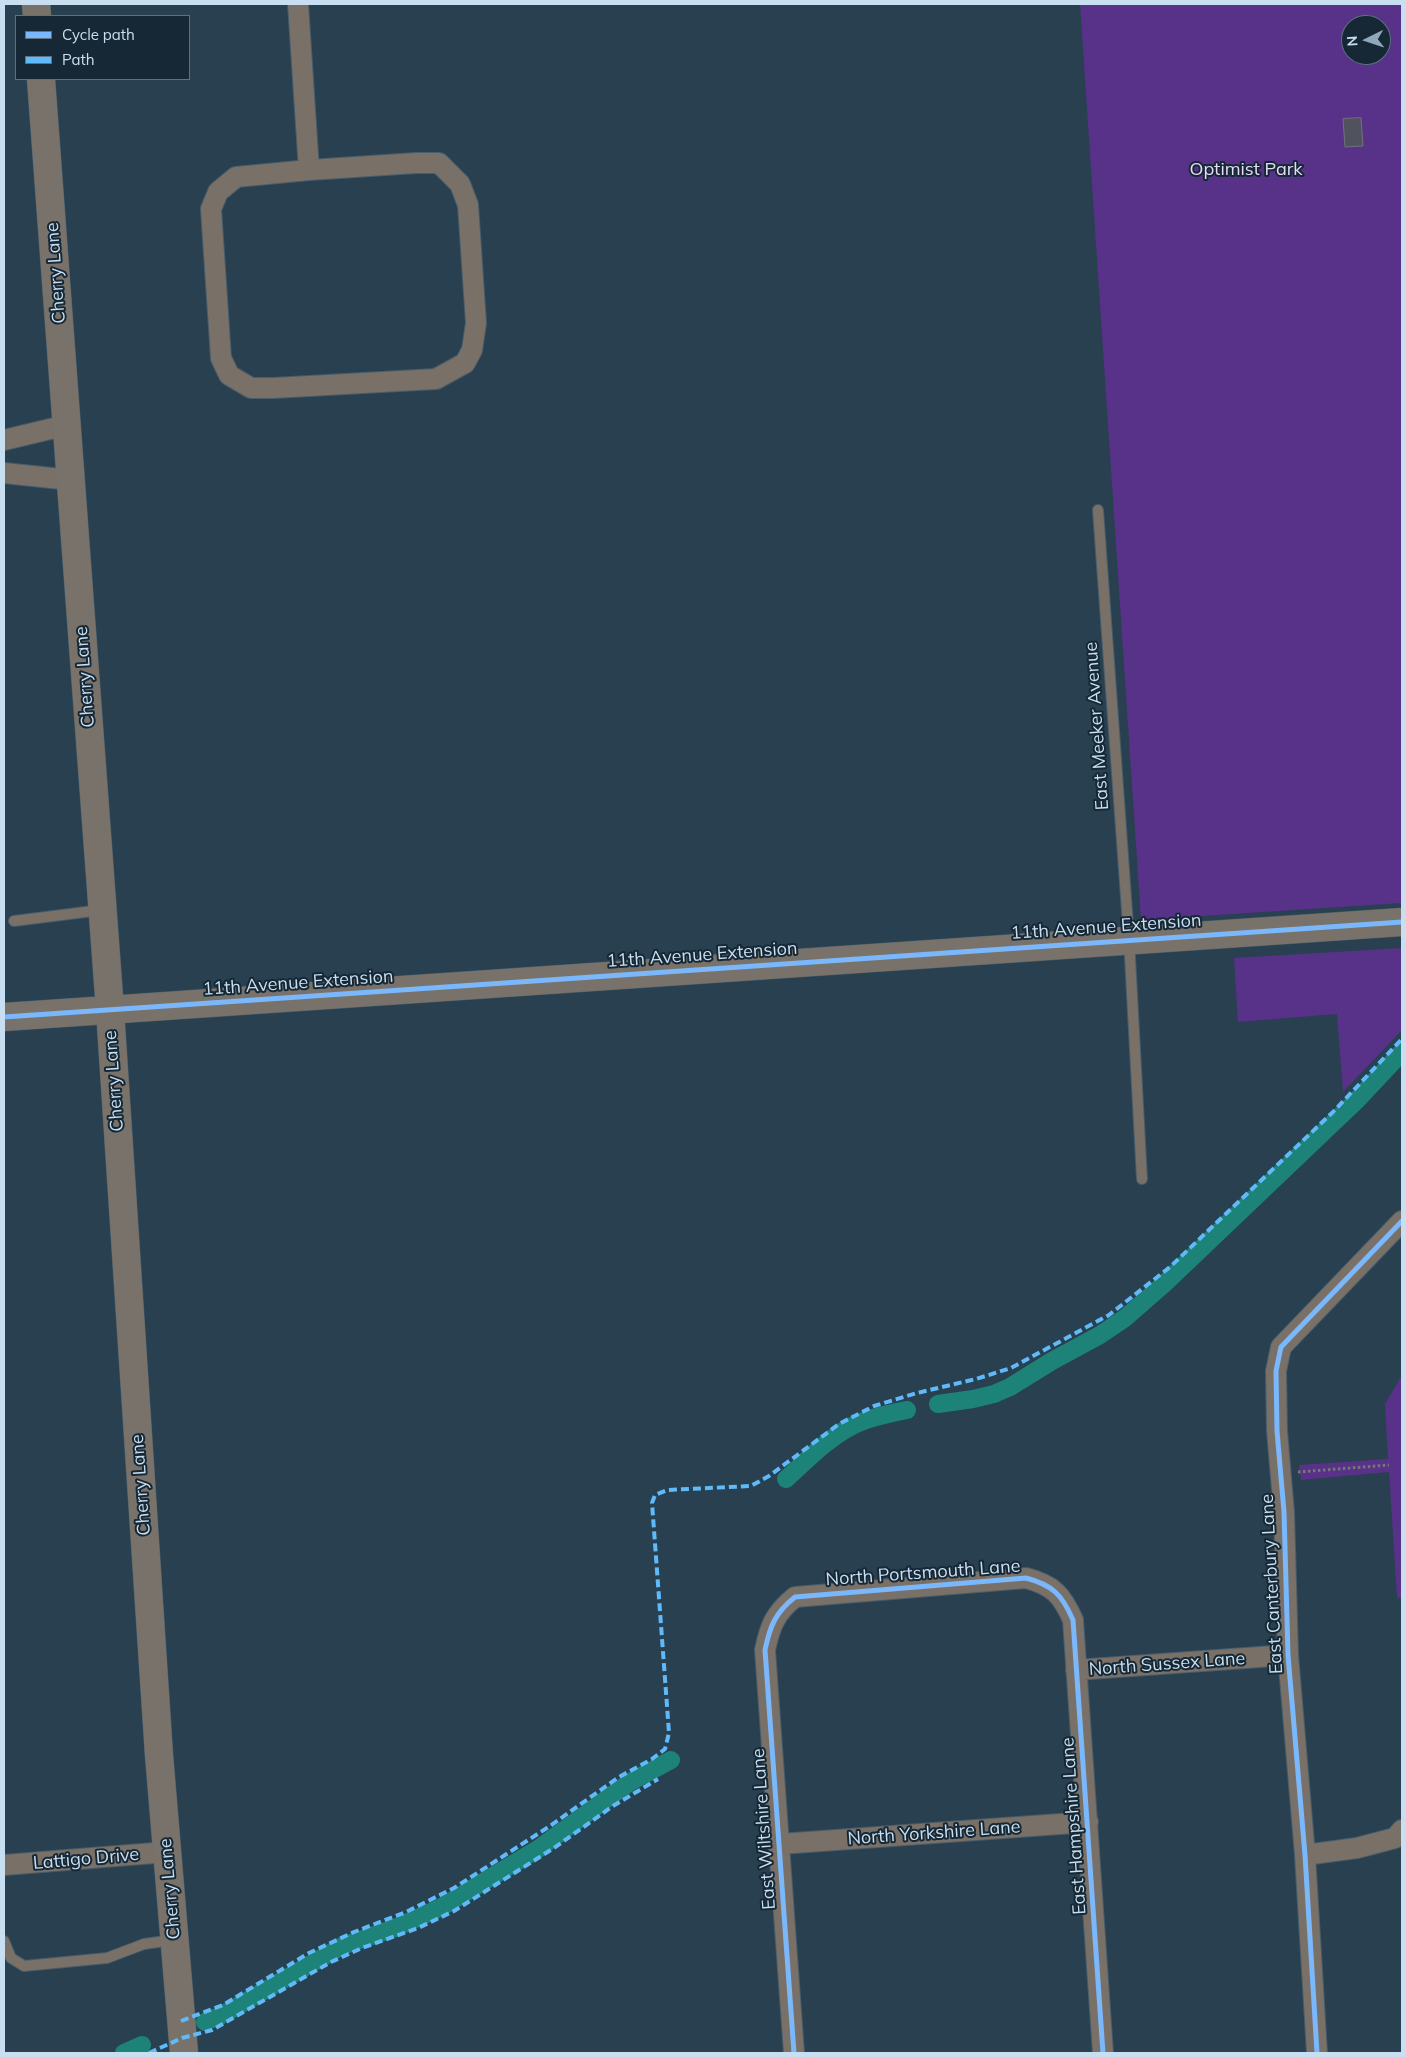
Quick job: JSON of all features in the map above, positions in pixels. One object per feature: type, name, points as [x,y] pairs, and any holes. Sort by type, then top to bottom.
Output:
[{"type":"main road","name":"Cherry Lane","points":[[41,80],[110,1010],[167,1852],[184,2053]]},
{"type":"main road","name":"11th Avenue Extension","points":[[4,1017],[1402,922]]},
{"type":"street","points":[[298,4],[308,170]]},
{"type":"street","points":[[440,163],[460,184],[468,205],[476,323],[472,350],[465,363],[436,379],[273,388],[251,388],[229,374],[221,358],[218,335],[211,209],[218,192],[236,177],[308,170],[440,163]]},
{"type":"street","points":[[4,440],[67,425]]},
{"type":"street","points":[[4,472],[71,480]]},
{"type":"street","name":"East Canterbury Lane","points":[[1317,2053],[1305,1855],[1288,1655],[1284,1512],[1277,1432],[1276,1371],[1281,1347],[1402,1221]]},
{"type":"street","name":"North Portsmouth Lane","points":[[782,1607],[796,1597],[1026,1578],[1040,1581],[1064,1599]]},
{"type":"street","name":"East Hampshire Lane","points":[[1064,1599],[1073,1620],[1103,2053]]},
{"type":"street","name":"East Wiltshire Lane","points":[[782,1607],[770,1628],[765,1650],[794,2053]]},
{"type":"street","name":"North Sussex Lane","points":[[1076,1670],[1288,1655]]},
{"type":"street","name":"North Yorkshire Lane","points":[[780,1844],[1088,1822]]},
{"type":"street","points":[[1305,1855],[1357,1848],[1395,1838],[1402,1830]]},
{"type":"street","name":"Lattigo Drive","points":[[4,1865],[167,1852]]},
{"type":"lane","name":"East Meeker Avenue","points":[[1098,510],[1130,939],[1142,1179]]},
{"type":"lane","points":[[14,921],[102,910]]},
{"type":"lane","points":[[4,1942],[10,1958],[24,1966],[106,1958],[144,1944],[174,1939]]},
{"type":"path","points":[[1280,1473],[1389,1465]]},
{"type":"green space","name":"Optimist Park","points":[[1080,4],[1402,4],[1402,903],[1141,920]]},
{"type":"green space","points":[[1402,948],[1402,1030],[1343,1092],[1337,1014],[1238,1022],[1234,958]]},
{"type":"green space","points":[[1402,1375],[1402,1599],[1397,1597],[1389,1472],[1301,1480],[1299,1465],[1388,1459],[1385,1404]]},
{"type":"building","points":[[1361,118],[1363,146],[1345,147],[1343,119]]},
{"type":"waterway","points":[[938,1404],[973,1399],[994,1394],[1010,1387],[1052,1361],[1100,1335],[1125,1318],[1164,1284],[1356,1101],[1402,1052]]},
{"type":"waterway","points":[[786,1479],[824,1444],[841,1432],[870,1419],[907,1410]]},
{"type":"waterway","points":[[205,2022],[222,2015],[342,1946],[395,1928],[440,1908],[538,1849],[630,1782],[671,1760]]},
{"type":"waterway","points":[[124,2053],[142,2045]]},
{"type":"marked path","points":[[181,2021],[223,2005],[309,1953],[354,1932],[406,1912],[454,1888],[550,1826],[619,1777],[652,1759],[665,1749],[669,1733],[652,1503],[655,1495],[667,1490],[751,1486],[769,1476],[839,1424],[874,1406],[1011,1368],[1109,1315],[1170,1267],[1333,1112],[1402,1039]]},
{"type":"marked path","points":[[149,2053],[182,2038],[212,2030],[331,1962],[362,1948],[418,1928],[454,1911],[554,1848],[613,1806],[658,1779]]},
{"type":"cycle path","points":[[4,1017],[1402,922]]},
{"type":"cycle path","points":[[1317,2053],[1305,1855],[1288,1655],[1284,1512],[1277,1431],[1276,1371],[1281,1347],[1402,1221]]},
{"type":"cycle path","points":[[794,2053],[765,1650],[774,1620],[795,1597],[1026,1578],[1043,1584],[1056,1592],[1073,1620],[1103,2053]]}]
